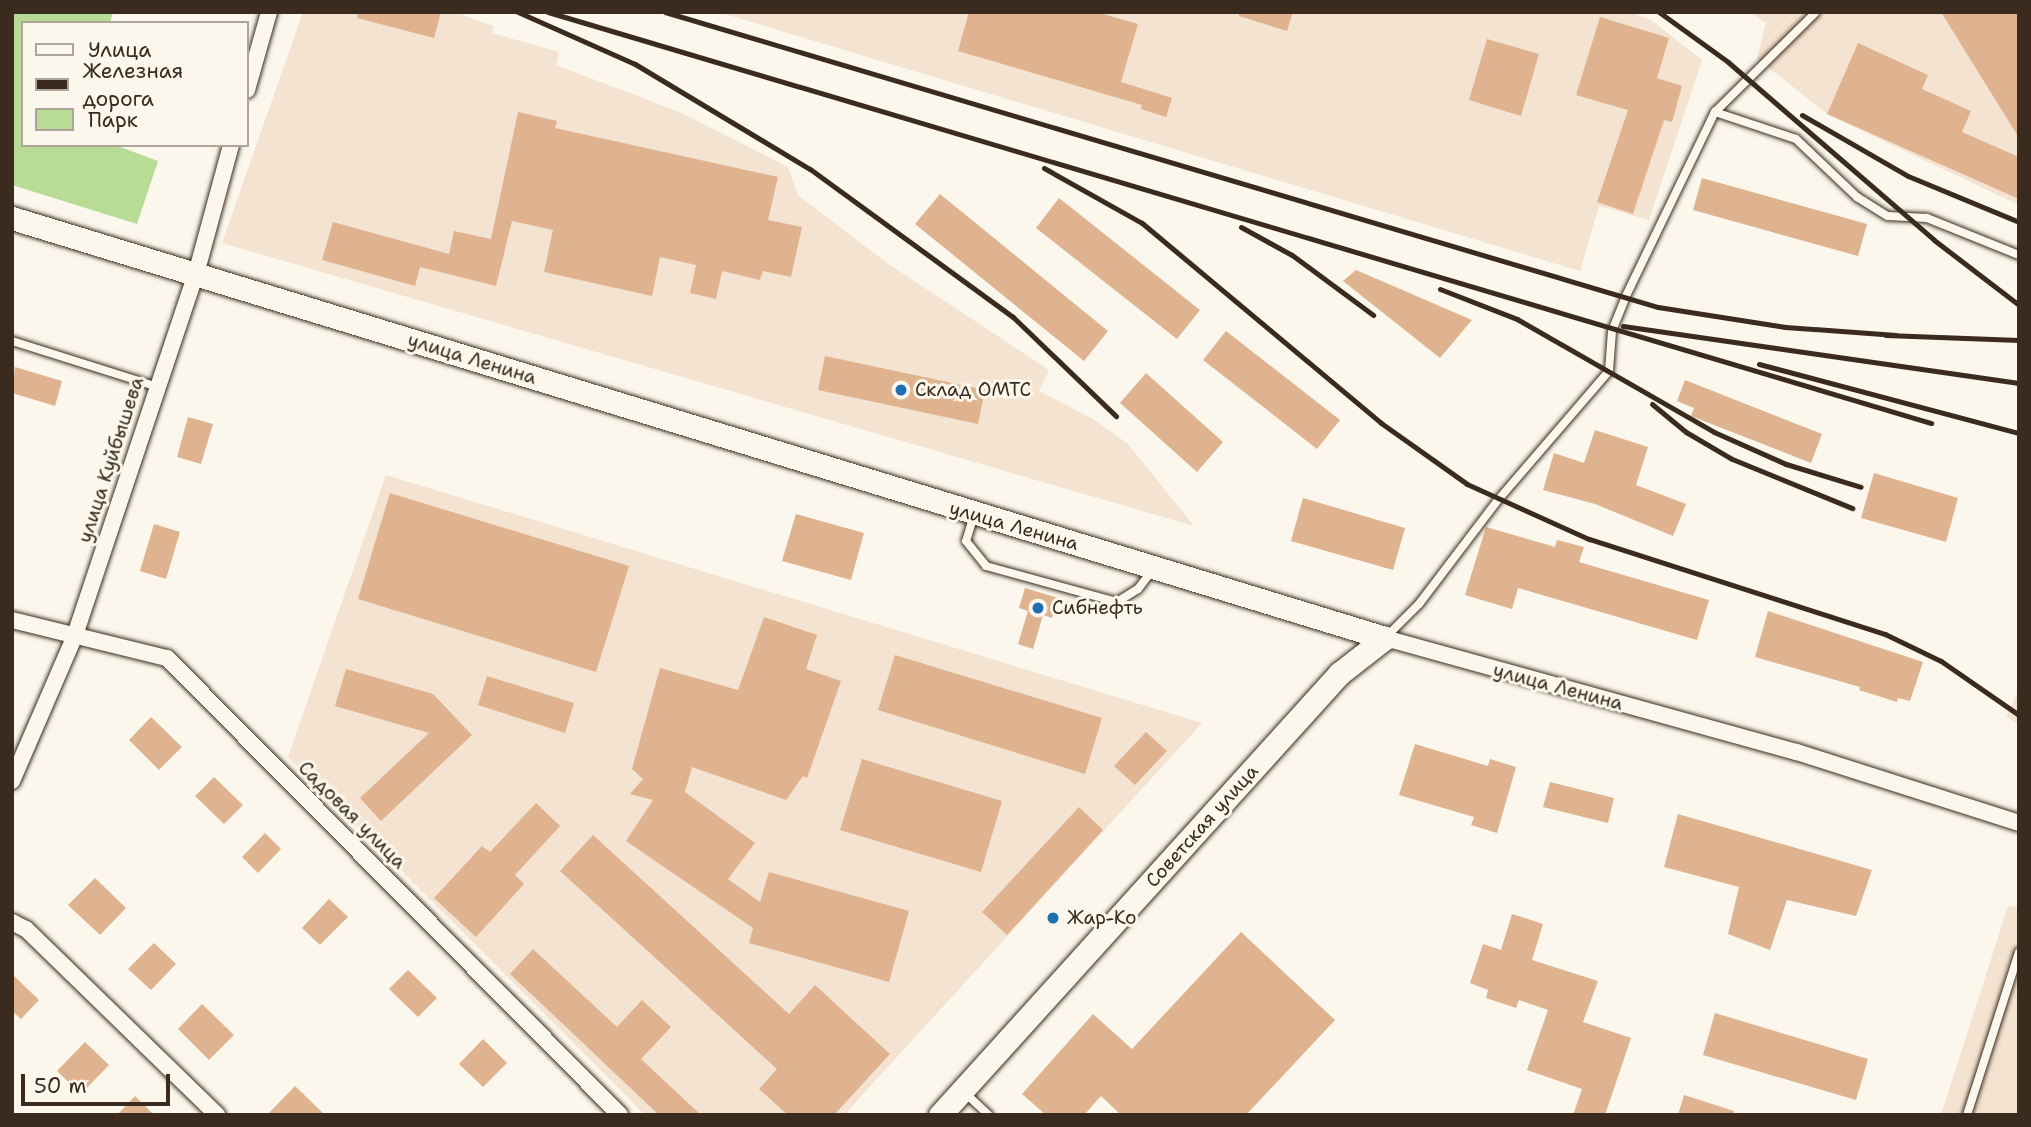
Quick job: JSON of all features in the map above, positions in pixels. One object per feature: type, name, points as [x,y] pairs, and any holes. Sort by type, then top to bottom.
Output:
[{"type":"street","points":[[248,86],[269,12]]},
{"type":"street","name":"улица Куйбышева","points":[[12,781],[74,638],[195,274],[230,147]]},
{"type":"street","name":"улица Ленина","points":[[12,218],[974,515],[1385,638],[1797,752],[2019,823]]},
{"type":"street","name":"Садовая улица","points":[[12,620],[74,638],[167,658],[620,1115]]},
{"type":"street","name":"Советская улица","points":[[940,1115],[1340,673],[1385,638]]},
{"type":"street","points":[[12,922],[26,929],[218,1115]]},
{"type":"lane","points":[[1385,638],[1419,604],[1498,500],[1609,371],[1612,331],[1621,307],[1715,112],[1815,13]]},
{"type":"lane","points":[[1715,112],[1796,139],[1857,197],[1888,216],[1927,218],[2019,255]]},
{"type":"lane","points":[[12,341],[158,387]]},
{"type":"lane","points":[[974,515],[966,541],[986,566],[1117,602],[1138,589],[1154,567]]},
{"type":"lane","points":[[1967,1115],[2019,952]]},
{"type":"lane","points":[[962,1090],[989,1115]]},
{"type":"shaded area","points":[[303,12],[455,12],[493,26],[492,33],[559,52],[556,65],[682,113],[788,167],[798,195],[887,263],[1049,370],[1039,391],[1093,419],[1128,444],[1194,526],[222,243]]},
{"type":"shaded area","points":[[718,12],[1629,12],[1651,20],[1702,60],[1649,220],[1599,206],[1580,271]]},
{"type":"shaded area","points":[[1750,12],[2019,12],[2019,205],[1827,114],[1757,58],[1766,23]]},
{"type":"shaded area","points":[[386,475],[1202,723],[844,1115],[645,1115],[288,757]]},
{"type":"shaded area","points":[[2019,690],[2019,725],[2006,716]]},
{"type":"shaded area","points":[[2008,906],[2019,907],[2019,1115],[1941,1115]]},
{"type":"green space","points":[[12,12],[113,12],[111,21],[21,21],[21,147],[120,147],[158,161],[137,224],[12,185]]},
{"type":"building","points":[[358,12],[441,12],[434,38],[357,18]]},
{"type":"building","points":[[969,12],[1096,12],[1138,24],[1121,82],[1172,98],[1166,117],[1141,109],[1142,105],[958,51]]},
{"type":"building","points":[[1239,12],[1293,12],[1287,31],[1239,16]]},
{"type":"building","points":[[1941,12],[2019,12],[2019,138]]},
{"type":"building","points":[[1600,17],[1669,38],[1657,78],[1682,86],[1672,122],[1664,120],[1633,214],[1597,202],[1628,110],[1576,95]]},
{"type":"building","points":[[1487,39],[1539,54],[1521,116],[1469,100]]},
{"type":"building","points":[[1858,43],[1928,75],[1922,89],[1971,111],[1962,132],[2019,157],[2019,199],[1827,114]]},
{"type":"building","points":[[518,112],[557,121],[555,128],[778,177],[768,220],[802,227],[791,277],[763,271],[760,280],[722,271],[716,299],[690,293],[696,265],[660,257],[652,296],[544,272],[553,230],[512,221],[496,286],[420,267],[415,286],[322,260],[333,222],[449,254],[454,231],[491,239]]},
{"type":"building","points":[[1702,178],[1867,224],[1858,256],[1693,210]]},
{"type":"building","points":[[940,194],[1108,331],[1084,361],[915,224]]},
{"type":"building","points":[[1059,198],[1200,310],[1177,339],[1036,228]]},
{"type":"building","points":[[1356,270],[1472,320],[1440,358],[1343,281]]},
{"type":"building","points":[[1226,331],[1340,420],[1317,449],[1203,360]]},
{"type":"building","name":"Склад ОМТС","points":[[825,356],[985,390],[978,424],[818,390]]},
{"type":"building","points":[[15,367],[62,381],[55,406],[12,393]]},
{"type":"building","points":[[1146,373],[1223,442],[1197,472],[1120,403]]},
{"type":"building","points":[[1685,380],[1822,434],[1811,463],[1691,416],[1694,408],[1677,401]]},
{"type":"building","points":[[188,417],[213,424],[201,464],[177,457]]},
{"type":"building","points":[[1595,430],[1648,447],[1636,485],[1686,504],[1673,536],[1595,504],[1543,490],[1554,453],[1584,463]]},
{"type":"building","points":[[1874,473],[1958,498],[1946,542],[1861,518]]},
{"type":"building","points":[[390,493],[629,566],[596,672],[358,599]]},
{"type":"building","points":[[1303,498],[1405,528],[1393,570],[1291,541]]},
{"type":"building","points":[[796,514],[864,533],[851,580],[782,561]]},
{"type":"building","points":[[154,524],[180,532],[166,579],[140,571]]},
{"type":"building","points":[[1486,527],[1555,547],[1557,540],[1584,547],[1579,562],[1709,600],[1697,640],[1518,588],[1512,609],[1465,595]]},
{"type":"building","points":[[1025,588],[1058,598],[1052,618],[1043,615],[1033,649],[1018,644],[1028,611],[1019,608]]},
{"type":"building","points":[[1768,611],[1923,662],[1910,701],[1898,698],[1897,702],[1859,690],[1860,687],[1755,657]]},
{"type":"building","points":[[764,617],[817,635],[806,669],[841,681],[807,778],[803,776],[786,800],[692,767],[685,792],[755,843],[728,879],[760,902],[769,872],[909,911],[889,982],[749,943],[753,928],[626,841],[653,800],[630,794],[643,779],[632,769],[660,668],[738,690]]},
{"type":"building","points":[[895,655],[1102,718],[1085,774],[878,710]]},
{"type":"building","points":[[346,669],[433,694],[472,735],[381,821],[360,798],[429,733],[335,706]]},
{"type":"building","points":[[487,676],[574,703],[565,733],[478,705]]},
{"type":"building","points":[[151,717],[182,747],[159,770],[129,740]]},
{"type":"building","points":[[1146,732],[1167,751],[1135,785],[1114,766]]},
{"type":"building","points":[[1415,744],[1488,766],[1490,759],[1516,767],[1497,833],[1471,825],[1474,817],[1399,795]]},
{"type":"building","points":[[862,759],[1002,801],[981,872],[840,830]]},
{"type":"building","points":[[214,777],[243,805],[224,824],[195,796]]},
{"type":"building","points":[[1550,782],[1614,798],[1608,823],[1543,807]]},
{"type":"building","points":[[536,803],[560,826],[515,875],[524,884],[476,937],[434,898],[482,846],[490,852]]},
{"type":"building","points":[[1079,807],[1103,830],[1007,935],[982,912]]},
{"type":"building","points":[[1678,814],[1872,870],[1856,916],[1787,900],[1770,950],[1728,934],[1739,887],[1664,867]]},
{"type":"building","points":[[265,833],[281,849],[258,873],[242,857]]},
{"type":"building","points":[[593,835],[789,1014],[815,985],[890,1054],[834,1115],[788,1115],[759,1089],[777,1069],[560,871]]},
{"type":"building","points":[[95,878],[126,908],[100,935],[68,905]]},
{"type":"building","points":[[329,899],[348,917],[320,945],[302,928]]},
{"type":"building","points":[[1512,914],[1543,924],[1532,960],[1598,981],[1583,1022],[1631,1038],[1605,1115],[1573,1115],[1582,1089],[1527,1070],[1548,1010],[1519,1000],[1516,1008],[1486,998],[1488,990],[1470,983],[1483,944],[1501,950]]},
{"type":"building","points":[[1241,932],[1335,1020],[1246,1115],[1121,1115],[1101,1096],[1084,1115],[1046,1115],[1022,1094],[1093,1014],[1132,1049]]},
{"type":"building","points":[[154,943],[176,964],[151,990],[128,969]]},
{"type":"building","points":[[533,949],[617,1027],[642,1000],[671,1027],[641,1059],[701,1115],[659,1115],[510,974]]},
{"type":"building","points":[[408,970],[437,998],[418,1017],[389,989]]},
{"type":"building","points":[[12,974],[39,1000],[21,1019],[12,1011]]},
{"type":"building","points":[[202,1004],[234,1035],[209,1060],[178,1029]]},
{"type":"building","points":[[1715,1013],[1868,1059],[1856,1100],[1703,1055]]},
{"type":"building","points":[[483,1039],[507,1063],[483,1087],[459,1064]]},
{"type":"building","points":[[85,1042],[109,1065],[81,1094],[57,1071]]},
{"type":"building","points":[[295,1086],[325,1115],[267,1115]]},
{"type":"building","points":[[1684,1095],[1734,1111],[1734,1115],[1678,1115]]},
{"type":"building","points":[[135,1096],[154,1115],[117,1115]]},
{"type":"railway","points":[[518,12],[635,64],[810,169],[1013,317],[1116,416]]},
{"type":"railway","points":[[548,12],[1931,423]]},
{"type":"railway","points":[[665,12],[1658,307],[1785,327],[1896,335]]},
{"type":"railway","points":[[1659,12],[1728,62],[1934,240],[2019,305]]},
{"type":"railway","points":[[1802,115],[1908,176],[2019,222]]},
{"type":"railway","points":[[1044,168],[1142,223],[1381,423],[1467,484],[1589,539],[1885,634],[1941,661],[2019,715]]},
{"type":"railway","points":[[1241,227],[1292,255],[1373,315]]},
{"type":"railway","points":[[1440,289],[1517,319],[1714,432],[1786,464],[1861,487]]},
{"type":"railway","points":[[1623,326],[2019,383]]},
{"type":"railway","points":[[1886,335],[2019,340]]},
{"type":"railway","points":[[1759,364],[2019,433]]},
{"type":"railway","points":[[1652,404],[1686,432],[1732,459],[1852,508]]},
{"type":"place","name":"Склад ОМТС","points":[[901,390]]},
{"type":"place","name":"Сибнефть","points":[[1038,608]]},
{"type":"place","name":"Жар-Ко","points":[[1053,918]]}]
